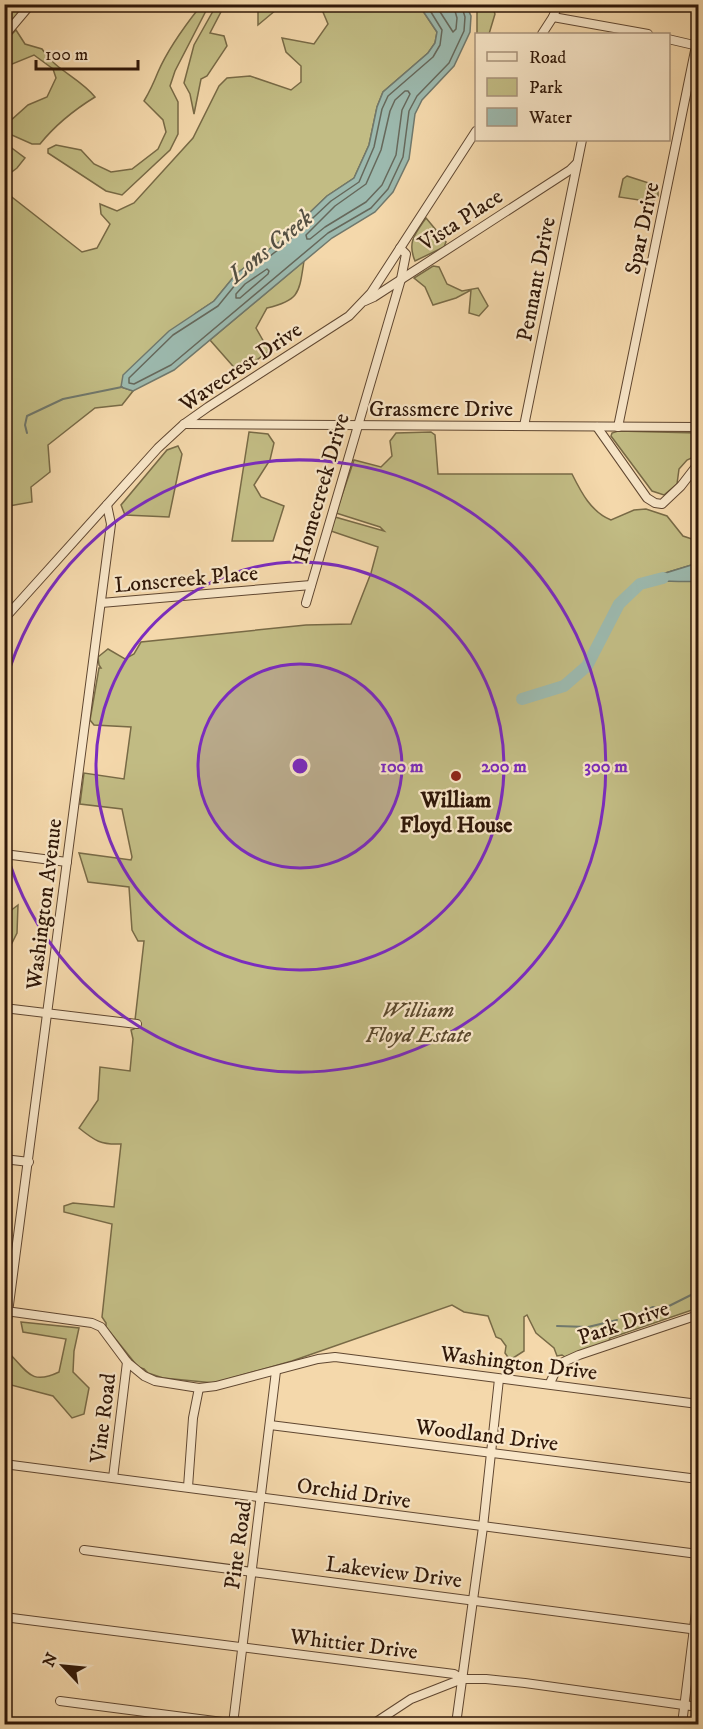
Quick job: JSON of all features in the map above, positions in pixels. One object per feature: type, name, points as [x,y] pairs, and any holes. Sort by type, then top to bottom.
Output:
[{"type":"street","points":[[4,36],[31,4]]},
{"type":"street","points":[[543,33],[558,4]]},
{"type":"street","points":[[553,17],[605,31],[634,33]]},
{"type":"street","name":"Spar Drive","points":[[618,427],[699,36]]},
{"type":"street","points":[[670,39],[698,46]]},
{"type":"street","name":"Wavecrest Drive","points":[[4,619],[158,448],[184,424],[348,316],[361,303],[371,292],[475,134]]},
{"type":"street","name":"Pennant Drive","points":[[524,426],[582,141]]},
{"type":"street","name":"Vista Place","points":[[361,303],[374,297],[570,170],[577,162]]},
{"type":"street","name":"Homecreek Drive","points":[[306,603],[401,279],[406,254],[400,248]]},
{"type":"street","name":"Grassmere Drive","points":[[184,424],[699,427]]},
{"type":"street","points":[[597,427],[647,498],[658,504],[662,504],[681,486],[699,464]]},
{"type":"street","name":"Washington Avenue","points":[[4,1343],[111,524],[107,505]]},
{"type":"street","name":"Lonscreek Place","points":[[101,603],[311,585]]},
{"type":"street","points":[[4,854],[67,862]]},
{"type":"street","points":[[4,1008],[137,1024]]},
{"type":"street","points":[[4,1159],[29,1162]]},
{"type":"street","points":[[7,1311],[92,1323],[101,1327],[108,1334],[127,1362]]},
{"type":"street","name":"Park Drive","points":[[550,1383],[560,1364],[579,1355],[699,1315]]},
{"type":"street","name":"Washington Drive","points":[[127,1362],[144,1376],[155,1381],[199,1388],[216,1386],[318,1359],[335,1357],[699,1404]]},
{"type":"street","name":"Vine Road","points":[[113,1478],[127,1362]]},
{"type":"street","name":"Pine Road","points":[[233,1724],[276,1371]]},
{"type":"street","points":[[456,1725],[483,1527],[499,1379]]},
{"type":"street","points":[[188,1487],[193,1418],[199,1388]]},
{"type":"street","name":"Woodland Drive","points":[[270,1425],[699,1479]]},
{"type":"street","name":"Orchid Drive","points":[[4,1464],[699,1554]]},
{"type":"street","name":"Lakeview Drive","points":[[84,1550],[696,1629]]},
{"type":"street","points":[[682,1725],[699,1596]]},
{"type":"street","name":"Whittier Drive","points":[[4,1617],[454,1674],[462,1679],[525,1683],[699,1707]]},
{"type":"street","points":[[373,1725],[411,1699],[462,1679]]},
{"type":"street","points":[[60,1701],[238,1725]]},
{"type":"green space","points":[[217,4],[230,5],[223,8],[210,33],[224,36],[227,46],[207,76],[201,79],[194,114],[190,94],[184,83],[194,45]]},
{"type":"green space","points":[[258,4],[282,4],[282,5],[258,25]]},
{"type":"green space","points":[[5,5],[25,5],[5,29]]},
{"type":"green space","points":[[198,5],[209,5],[175,71],[170,86],[178,102],[178,134],[170,150],[122,195],[106,191],[48,153],[48,149],[56,145],[81,150],[94,164],[111,172],[132,169],[158,149],[166,132],[163,120],[144,101],[162,63],[199,8]]},
{"type":"green space","points":[[320,5],[419,5],[437,32],[435,43],[428,53],[383,92],[377,107],[369,145],[354,178],[327,196],[279,242],[236,274],[214,301],[196,313],[121,387],[133,391],[122,405],[95,408],[48,445],[50,472],[31,487],[32,502],[9,506],[5,511],[4,189],[82,252],[97,248],[110,224],[101,214],[100,204],[117,211],[134,203],[193,138],[219,86],[227,78],[250,76],[291,90],[301,82],[301,66],[286,52],[282,38],[314,44],[328,24]]},
{"type":"green space","points":[[473,5],[492,5],[495,14],[489,33],[477,33],[477,12]]},
{"type":"green space","points":[[16,30],[25,44],[42,49],[54,63],[95,97],[66,118],[40,144],[32,144],[5,132],[5,118],[10,121],[28,105],[47,97],[56,78],[53,69],[34,55],[5,67],[5,41]]},
{"type":"green space","points":[[5,143],[25,158],[5,177]]},
{"type":"green space","points":[[627,176],[658,186],[658,196],[652,202],[619,197],[623,179]]},
{"type":"green space","points":[[426,218],[446,242],[444,247],[415,261],[412,243]]},
{"type":"green space","points":[[304,261],[296,294],[286,302],[267,308],[256,328],[269,351],[239,373],[210,340]]},
{"type":"green space","points":[[433,266],[439,267],[447,284],[462,291],[478,288],[488,306],[479,316],[469,313],[471,290],[456,298],[433,305],[425,287],[414,278]]},
{"type":"green space","points":[[618,431],[698,433],[698,453],[679,469],[677,484],[664,495],[652,491],[611,436],[612,433]]},
{"type":"green space","points":[[249,432],[268,434],[274,443],[270,460],[254,485],[261,497],[284,506],[273,541],[232,541]]},
{"type":"green space","name":"William Floyd Estate","points":[[431,432],[435,435],[438,474],[572,474],[587,501],[611,520],[634,510],[646,509],[667,516],[683,536],[698,541],[698,563],[659,575],[650,581],[671,581],[698,572],[698,1308],[610,1338],[608,1344],[565,1357],[557,1356],[554,1348],[536,1333],[527,1315],[524,1317],[524,1351],[510,1360],[505,1353],[506,1346],[501,1339],[496,1337],[488,1316],[464,1312],[452,1305],[292,1361],[214,1383],[163,1378],[138,1367],[106,1327],[102,1317],[112,1224],[64,1212],[64,1206],[73,1203],[114,1207],[121,1144],[98,1141],[79,1128],[98,1100],[100,1067],[130,1071],[133,1039],[131,1030],[134,1029],[144,941],[138,941],[132,930],[129,887],[88,882],[79,853],[131,860],[132,857],[122,809],[80,804],[84,773],[124,779],[131,727],[94,725],[90,720],[99,668],[101,668],[98,657],[108,649],[125,659],[134,654],[141,642],[306,625],[351,624],[371,573],[378,547],[331,531],[335,517],[384,531],[380,527],[336,513],[354,460],[381,467],[392,456],[390,441],[396,433]]},
{"type":"green space","points":[[178,446],[182,454],[169,517],[125,515],[121,505],[167,450]]},
{"type":"green space","points":[[18,905],[17,933],[11,945],[5,942],[5,915]]},
{"type":"green space","points":[[21,1322],[79,1328],[74,1351],[73,1372],[89,1388],[84,1414],[72,1418],[53,1396],[11,1385],[10,1354],[31,1375],[50,1376],[59,1372],[66,1339],[23,1332]]},
{"type":"water","points":[[419,5],[466,5],[471,16],[470,32],[454,66],[422,100],[415,114],[409,159],[393,192],[375,212],[332,238],[174,370],[133,391],[121,387],[123,375],[169,331],[214,301],[236,274],[279,242],[327,196],[354,178],[369,145],[377,107],[383,92],[428,53],[435,43],[437,32]]},
{"type":"water","points":[[698,563],[698,581],[649,581],[659,575]]},
{"type":"waterway","name":"Lons Creek","points":[[27,433],[25,425],[27,416],[63,399],[122,387]]},
{"type":"waterway","points":[[522,699],[564,686],[587,666],[619,604],[640,584],[663,578]]},
{"type":"waterway","points":[[636,1315],[653,1307],[661,1310],[691,1295],[698,1296]]},
{"type":"waterway","points":[[557,1326],[588,1327],[617,1320]]},
{"type":"place","name":"William Floyd House","points":[[456,776]]}]
